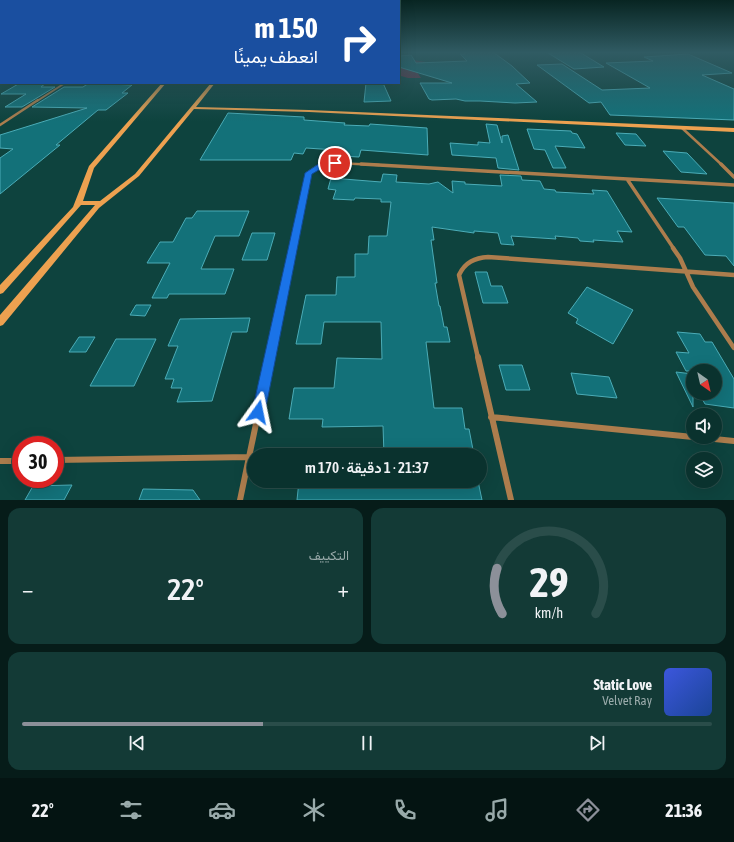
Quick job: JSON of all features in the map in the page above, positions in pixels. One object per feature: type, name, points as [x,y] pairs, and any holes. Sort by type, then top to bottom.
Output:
[{"type":"main road","points":[[0,291],[79,203],[84,181],[91,167],[163,84]]},
{"type":"main road","points":[[0,322],[100,203],[122,188],[137,175],[212,84]]},
{"type":"main road","points":[[192,108],[734,130]]},
{"type":"main road","points":[[79,203],[100,203]]},
{"type":"street","points":[[0,125],[63,84]]},
{"type":"street","points":[[682,128],[734,177]]},
{"type":"street","points":[[251,448],[308,173],[312,170],[322,165],[335,163],[734,185]]},
{"type":"street","points":[[627,179],[678,255],[693,287],[734,348]]},
{"type":"street","points":[[511,500],[459,274],[465,263],[479,257],[488,257],[734,274]]},
{"type":"street","points":[[491,417],[686,436]]},
{"type":"street","points":[[722,440],[734,441]]},
{"type":"street","points":[[64,460],[247,457]]},
{"type":"street","points":[[0,461],[12,460]]},
{"type":"street","points":[[240,500],[247,467]]},
{"type":"shaded area","points":[[419,75],[421,78],[408,78],[401,76]]},
{"type":"building","points":[[427,75],[522,75],[530,83],[516,84],[537,102],[515,103],[465,101],[456,99],[432,100],[429,99],[420,83],[452,83]]},
{"type":"building","points":[[551,75],[579,75],[602,90],[650,88],[628,75],[703,75],[734,89],[734,120],[610,115],[601,102],[589,103]]},
{"type":"building","points":[[18,84],[45,84],[41,87],[55,87],[22,107],[5,107],[26,94],[1,94]]},
{"type":"building","points":[[88,84],[132,85],[122,93],[128,93],[106,110],[98,110],[56,145],[60,145],[0,194],[0,158],[13,149],[0,148],[0,135],[87,108],[32,107],[64,87],[83,87]]},
{"type":"building","points":[[366,84],[383,84],[391,101],[364,102]]},
{"type":"building","points":[[228,113],[304,117],[304,120],[345,123],[344,125],[369,126],[370,124],[427,128],[428,155],[361,150],[359,157],[340,156],[342,152],[335,151],[336,150],[306,148],[303,154],[294,153],[291,160],[200,160]]},
{"type":"building","points":[[486,124],[497,125],[502,143],[502,136],[508,135],[519,170],[498,168],[496,158],[452,155],[450,143],[478,145],[478,142],[490,143]]},
{"type":"building","points":[[527,129],[571,131],[572,133],[577,134],[585,148],[555,146],[566,168],[553,168],[545,150],[534,149]]},
{"type":"building","points":[[616,133],[636,134],[646,146],[625,145]]},
{"type":"building","points":[[663,151],[687,153],[707,174],[681,172]]},
{"type":"building","points":[[383,174],[397,175],[396,182],[429,184],[438,182],[453,193],[452,181],[465,182],[465,184],[502,186],[500,175],[521,176],[522,180],[540,181],[544,189],[555,190],[556,192],[594,194],[592,190],[607,191],[632,232],[617,231],[623,242],[593,240],[594,242],[580,241],[578,238],[555,236],[556,239],[511,236],[514,245],[501,244],[498,233],[474,231],[474,233],[432,227],[434,240],[431,240],[437,283],[435,283],[444,327],[447,327],[450,342],[426,342],[434,408],[462,408],[465,429],[469,429],[473,448],[384,448],[383,426],[322,427],[323,419],[289,419],[294,388],[334,388],[337,358],[382,359],[381,322],[324,322],[321,344],[296,344],[306,295],[336,295],[337,277],[355,277],[355,254],[368,254],[369,236],[387,236],[391,202],[381,202],[381,199],[333,199],[336,190],[328,189],[331,178],[381,182]]},
{"type":"building","points":[[657,198],[734,203],[734,266],[726,256],[705,255],[684,227],[678,227]]},
{"type":"building","points":[[197,211],[249,211],[239,236],[215,236],[201,269],[234,269],[225,294],[169,294],[167,298],[152,298],[170,263],[147,263],[160,242],[173,242],[186,218],[192,218]]},
{"type":"building","points":[[252,233],[275,233],[267,260],[242,260]]},
{"type":"building","points":[[475,272],[487,272],[491,286],[502,286],[508,303],[483,303]]},
{"type":"building","points":[[587,287],[633,310],[613,344],[576,323],[578,319],[568,313]]},
{"type":"building","points":[[136,305],[151,305],[145,316],[130,315]]},
{"type":"building","points":[[250,318],[247,332],[232,332],[212,401],[177,402],[182,388],[171,388],[174,379],[165,379],[178,346],[168,346],[180,319]]},
{"type":"building","points":[[677,332],[700,334],[705,342],[712,342],[734,379],[734,408],[705,404],[703,400],[722,400],[722,364],[686,364],[686,371],[676,352],[689,353]]},
{"type":"building","points":[[79,337],[95,337],[86,352],[69,352]]},
{"type":"building","points":[[116,339],[156,339],[134,386],[90,386]]},
{"type":"building","points":[[499,365],[522,365],[530,390],[506,390]]},
{"type":"building","points":[[676,372],[686,373],[686,393]]},
{"type":"building","points":[[571,373],[609,377],[617,398],[577,394]]},
{"type":"building","points":[[690,400],[693,400],[693,407]]},
{"type":"building","points":[[64,485],[72,485],[64,500],[25,500],[32,488],[64,488]]},
{"type":"building","points":[[298,488],[479,488],[482,500],[297,500]]},
{"type":"building","points":[[143,489],[193,490],[200,500],[139,500]]},
{"type":"route","points":[[258,412],[308,173],[316,167],[335,163]]}]
